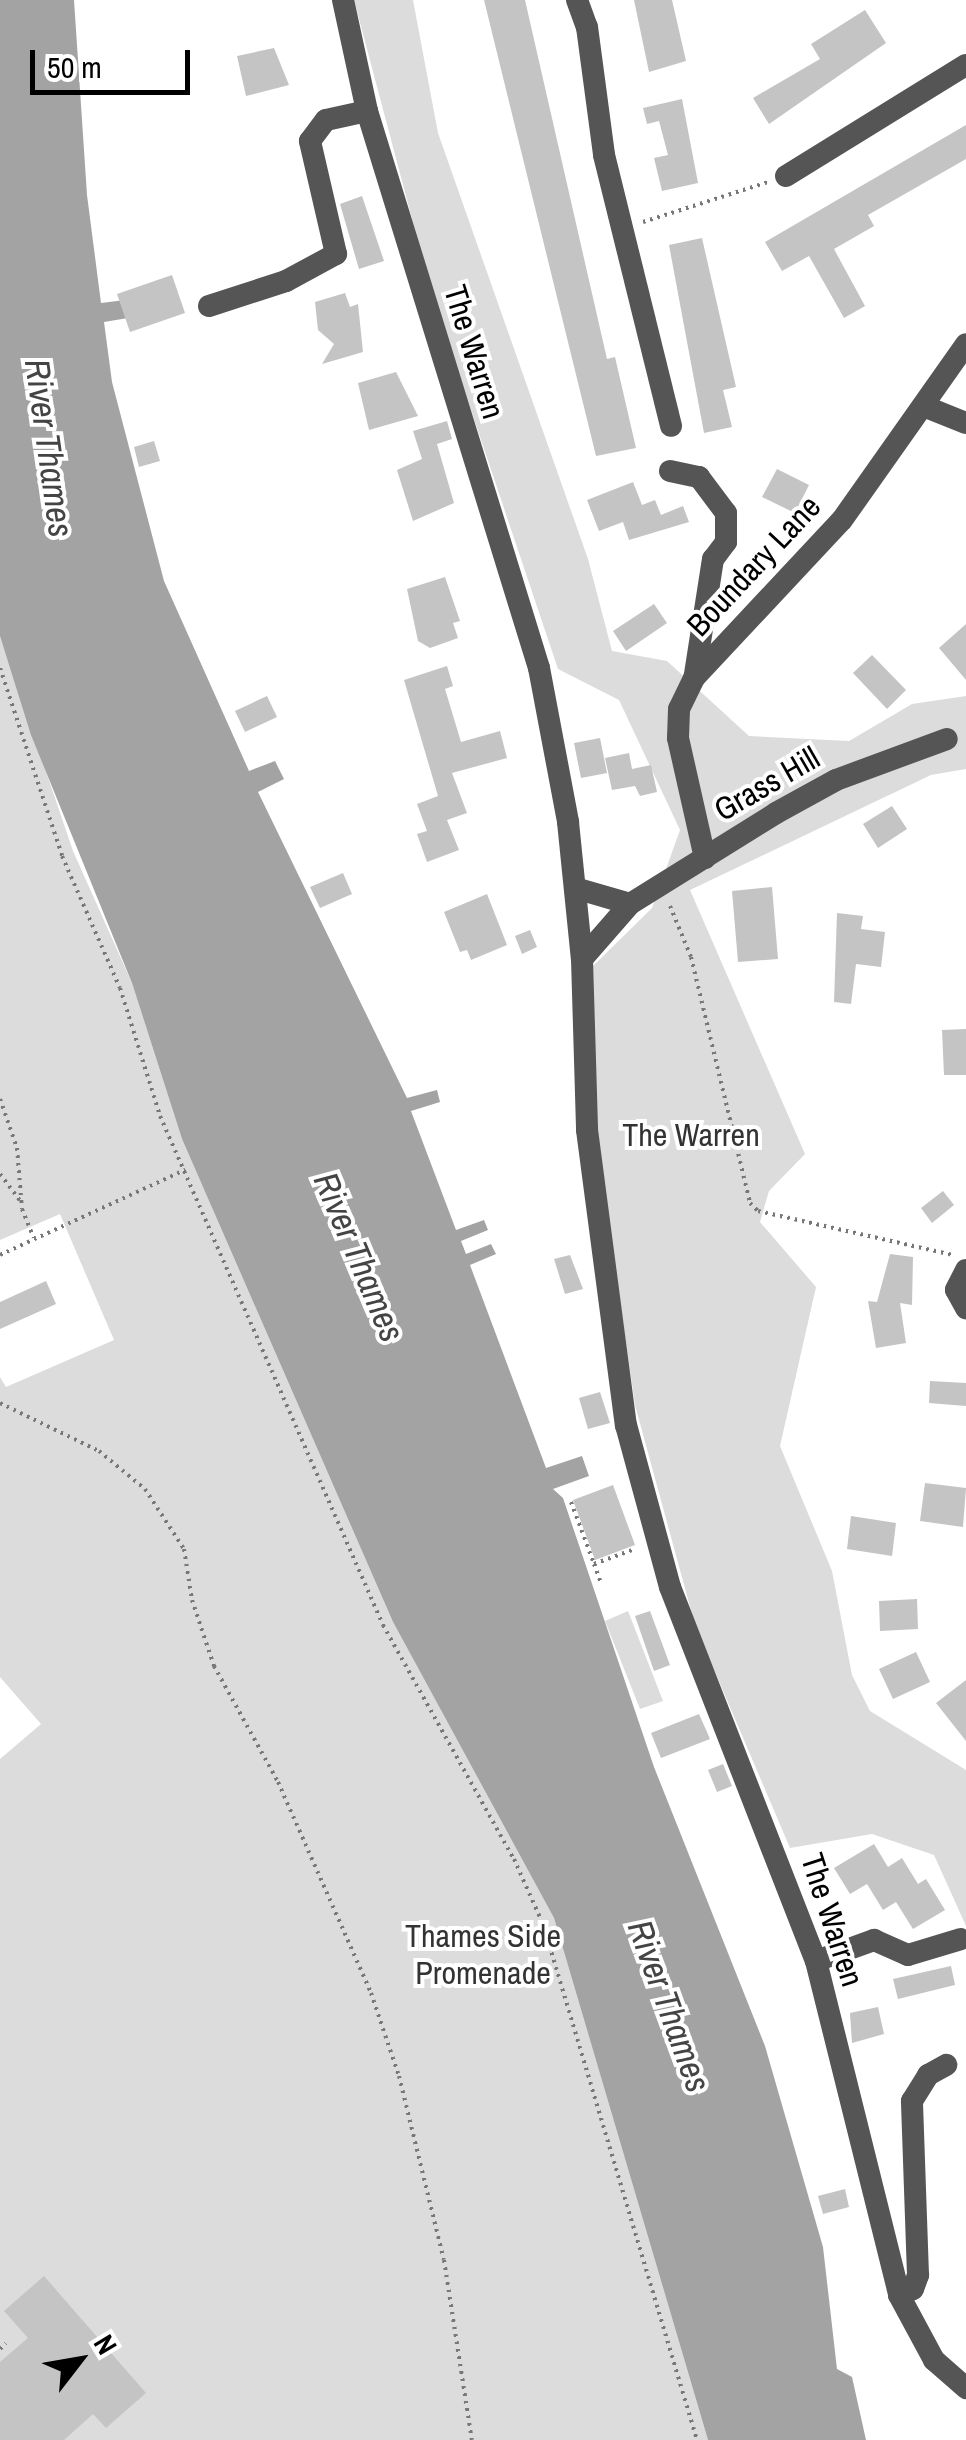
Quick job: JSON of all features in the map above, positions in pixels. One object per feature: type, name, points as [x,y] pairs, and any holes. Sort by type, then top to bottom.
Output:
[{"type":"street","name":"The Warren","points":[[343,0],[367,111],[538,668],[575,888],[582,959],[587,1130],[626,1425],[670,1586],[816,1961],[899,2295],[934,2360],[966,2388]]},
{"type":"street","points":[[577,0],[587,27],[604,155],[671,426]]},
{"type":"street","points":[[786,176],[966,65]]},
{"type":"street","points":[[209,306],[286,281],[336,254],[310,141],[326,120],[367,111]]},
{"type":"street","name":"Boundary Lane","points":[[704,858],[678,738],[678,708],[694,678],[842,520],[926,408],[966,344]]},
{"type":"street","points":[[926,408],[966,423]]},
{"type":"street","points":[[670,471],[699,477],[726,513],[726,542],[713,558],[694,678]]},
{"type":"street","name":"Grass Hill","points":[[582,959],[630,904],[704,858],[836,780],[947,739]]},
{"type":"street","points":[[575,888],[630,904]]},
{"type":"street","points":[[962,1265],[956,1290],[966,1308]]},
{"type":"street","points":[[816,1961],[874,1940],[908,1955],[961,1939]]},
{"type":"street","points":[[899,2295],[913,2289],[918,2274],[912,2100],[928,2075],[946,2065]]},
{"type":"path","points":[[624,230],[786,176]]},
{"type":"path","points":[[0,668],[62,856],[120,988],[160,1116],[383,1625],[514,1859],[543,1924],[697,2440]]},
{"type":"path","points":[[661,885],[691,957],[750,1203],[758,1212],[948,1250],[962,1265]]},
{"type":"path","points":[[0,1099],[17,1148],[21,1202],[34,1239]]},
{"type":"path","points":[[0,1255],[185,1170]]},
{"type":"path","points":[[0,1174],[21,1202]]},
{"type":"path","points":[[0,1403],[100,1451],[145,1489],[184,1549],[192,1600],[214,1666],[294,1816],[372,1993],[399,2076],[444,2260],[472,2440]]},
{"type":"path","points":[[571,1502],[601,1584]]},
{"type":"path","points":[[594,1564],[641,1547]]},
{"type":"path","points":[[0,2349],[6,2343]]},
{"type":"green space","name":"The Warren","points":[[354,0],[413,0],[438,133],[588,559],[612,651],[667,661],[749,736],[849,741],[912,704],[966,696],[966,769],[931,775],[690,890],[805,1154],[769,1191],[760,1222],[816,1287],[780,1446],[832,1571],[852,1675],[870,1711],[966,1770],[966,1926],[934,1855],[872,1834],[790,1848],[695,1625],[635,1405],[597,1139],[593,966],[652,908],[680,830],[619,700],[558,669],[432,294]]},
{"type":"green space","name":"Thames Side Promenade","points":[[0,636],[73,851],[132,983],[182,1139],[393,1622],[554,1918],[708,2440],[0,2440],[0,1759],[41,1724],[0,1677],[0,1377],[6,1387],[114,1340],[60,1214],[0,1240]]},
{"type":"green space","points":[[628,1611],[663,1701],[640,1709],[605,1621]]},
{"type":"water","name":"River Thames","points":[[0,0],[74,0],[87,195],[101,303],[125,300],[128,318],[104,322],[112,382],[164,581],[249,771],[275,761],[284,779],[258,792],[407,1098],[437,1090],[440,1102],[411,1111],[456,1230],[484,1220],[488,1230],[461,1241],[466,1254],[491,1244],[496,1254],[470,1265],[546,1468],[582,1456],[589,1476],[553,1489],[563,1498],[654,1767],[765,2046],[823,2247],[837,2369],[852,2377],[866,2440],[708,2440],[554,1918],[393,1622],[182,1139],[132,983],[31,735],[0,636]]},
{"type":"building","points":[[484,0],[525,0],[607,359],[615,357],[636,448],[596,456]]},
{"type":"building","points":[[634,0],[672,0],[686,61],[649,72]]},
{"type":"building","points":[[865,10],[886,43],[769,124],[753,98],[820,59],[811,44]]},
{"type":"building","points":[[274,48],[289,85],[246,96],[237,56]]},
{"type":"building","points":[[682,99],[698,183],[662,191],[654,158],[668,155],[659,121],[647,124],[643,108]]},
{"type":"building","points":[[966,125],[966,159],[868,215],[874,226],[834,249],[865,306],[844,318],[809,256],[782,271],[765,242]]},
{"type":"building","points":[[362,196],[384,261],[359,269],[340,204]]},
{"type":"building","points":[[702,238],[736,387],[723,390],[732,427],[704,433],[669,245]]},
{"type":"building","points":[[172,275],[185,313],[130,332],[117,294]]},
{"type":"building","points":[[345,293],[350,307],[358,304],[363,352],[322,364],[334,344],[318,330],[315,302]]},
{"type":"building","points":[[396,372],[418,416],[369,430],[358,383]]},
{"type":"building","points":[[447,421],[452,439],[437,444],[454,503],[413,521],[397,470],[422,459],[413,431]]},
{"type":"building","points":[[154,441],[160,461],[139,467],[134,447]]},
{"type":"building","points":[[777,469],[809,485],[795,513],[762,497]]},
{"type":"building","points":[[633,482],[642,505],[655,500],[661,515],[683,506],[689,522],[629,540],[623,522],[599,531],[587,500]]},
{"type":"building","points":[[445,577],[460,621],[453,623],[458,638],[430,648],[418,641],[407,589]]},
{"type":"building","points":[[654,604],[667,623],[626,651],[613,631]]},
{"type":"building","points":[[966,624],[966,680],[939,648]]},
{"type":"building","points":[[872,655],[906,690],[887,709],[853,673]]},
{"type":"building","points":[[447,666],[453,686],[445,689],[461,742],[500,731],[507,758],[452,773],[467,813],[447,820],[459,850],[427,862],[417,834],[427,831],[417,804],[438,796],[404,680]]},
{"type":"building","points":[[267,696],[277,717],[245,732],[235,711]]},
{"type":"building","points":[[600,738],[607,773],[581,778],[574,743]]},
{"type":"building","points":[[629,753],[632,769],[651,765],[657,792],[640,796],[635,786],[612,790],[605,758]]},
{"type":"building","points":[[892,806],[907,829],[878,848],[863,824]]},
{"type":"building","points":[[343,873],[352,894],[320,908],[310,887]]},
{"type":"building","points":[[772,887],[778,959],[738,962],[732,891]]},
{"type":"building","points":[[487,894],[507,945],[471,960],[467,950],[460,952],[444,912]]},
{"type":"building","points":[[837,913],[863,916],[861,929],[885,932],[881,967],[856,964],[851,1004],[834,1002]]},
{"type":"building","points":[[530,930],[537,947],[522,954],[515,936]]},
{"type":"building","points":[[966,1029],[966,1075],[944,1075],[942,1030]]},
{"type":"building","points":[[943,1191],[954,1205],[932,1223],[921,1208]]},
{"type":"building","points":[[890,1254],[913,1257],[912,1305],[900,1303],[906,1343],[876,1348],[868,1301],[877,1302]]},
{"type":"building","points":[[570,1255],[583,1289],[565,1294],[554,1259]]},
{"type":"building","points":[[46,1281],[56,1304],[0,1329],[0,1302]]},
{"type":"building","points":[[930,1381],[966,1383],[966,1406],[929,1403]]},
{"type":"building","points":[[600,1392],[610,1423],[588,1429],[579,1398]]},
{"type":"building","points":[[925,1483],[966,1488],[963,1527],[920,1521]]},
{"type":"building","points":[[613,1485],[635,1545],[595,1560],[573,1500]]},
{"type":"building","points":[[851,1516],[896,1523],[892,1556],[847,1549]]},
{"type":"building","points":[[917,1599],[918,1629],[880,1631],[879,1601]]},
{"type":"building","points":[[650,1611],[670,1665],[654,1671],[635,1616]]},
{"type":"building","points":[[916,1652],[930,1682],[893,1699],[879,1669]]},
{"type":"building","points":[[966,1680],[966,1741],[936,1703]]},
{"type":"building","points":[[699,1714],[710,1739],[661,1758],[651,1733]]},
{"type":"building","points":[[723,1764],[732,1786],[717,1792],[708,1770]]},
{"type":"building","points":[[874,1844],[888,1867],[902,1858],[918,1884],[926,1879],[945,1910],[913,1929],[896,1902],[883,1910],[867,1884],[850,1894],[834,1868]]},
{"type":"building","points":[[951,1966],[955,1985],[898,1999],[893,1979]]},
{"type":"building","points":[[878,2007],[884,2034],[852,2043],[850,2013]]},
{"type":"building","points":[[845,2189],[849,2207],[823,2214],[818,2196]]},
{"type":"building","points":[[44,2276],[146,2393],[106,2428],[93,2414],[64,2440],[0,2440],[0,2362],[28,2338],[4,2311]]}]
